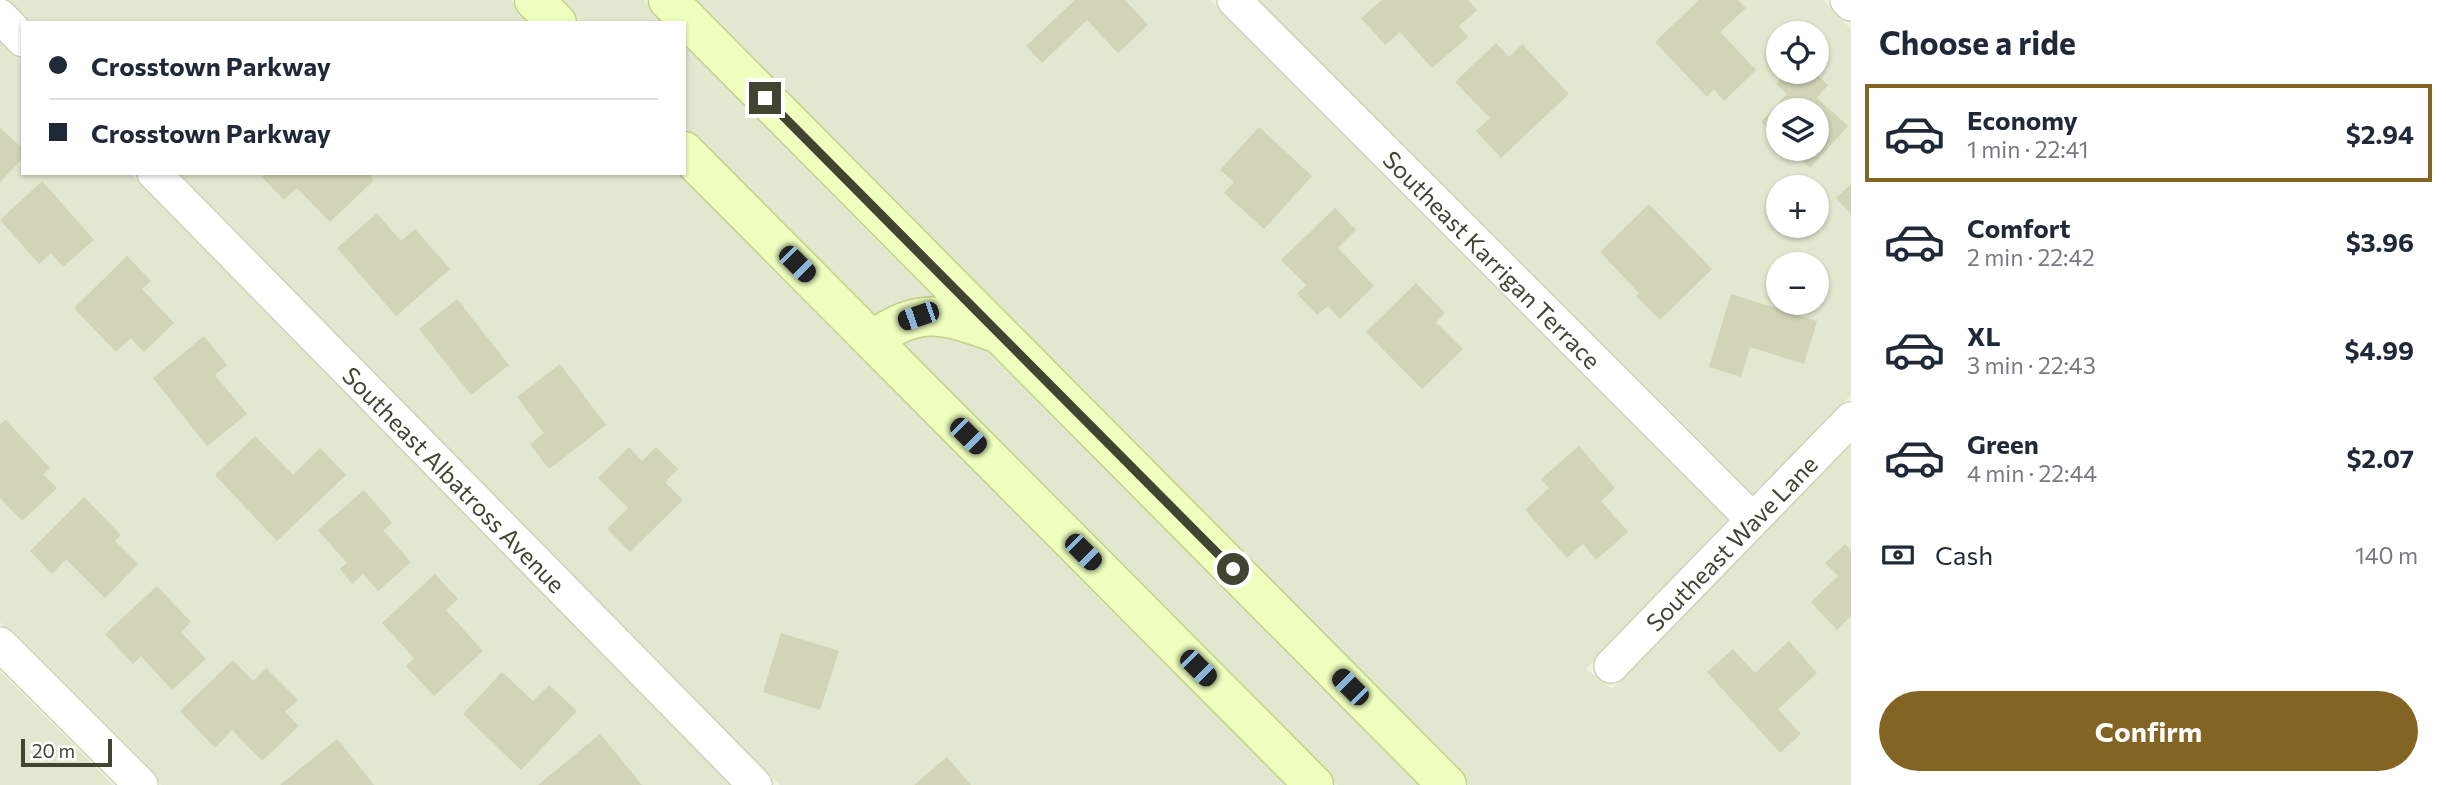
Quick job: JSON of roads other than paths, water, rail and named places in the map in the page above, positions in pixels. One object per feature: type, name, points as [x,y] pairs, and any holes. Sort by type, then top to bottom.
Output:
[{"type":"main road","points":[[534,0],[555,21]]},
{"type":"main road","points":[[668,0],[1447,785]]},
{"type":"main road","points":[[686,153],[1314,785]]},
{"type":"main road","points":[[873,340],[893,325],[918,316],[955,318],[999,334]]},
{"type":"street","name":"Southeast Karrigan Terrace","points":[[1234,0],[1752,519]]},
{"type":"street","points":[[1847,0],[1851,4]]},
{"type":"street","points":[[0,16],[21,38]]},
{"type":"street","name":"Southeast Albatross Avenue","points":[[156,175],[755,785]]},
{"type":"street","name":"Southeast Wave Lane","points":[[1611,666],[1851,419]]},
{"type":"street","points":[[0,644],[141,785]]}]
